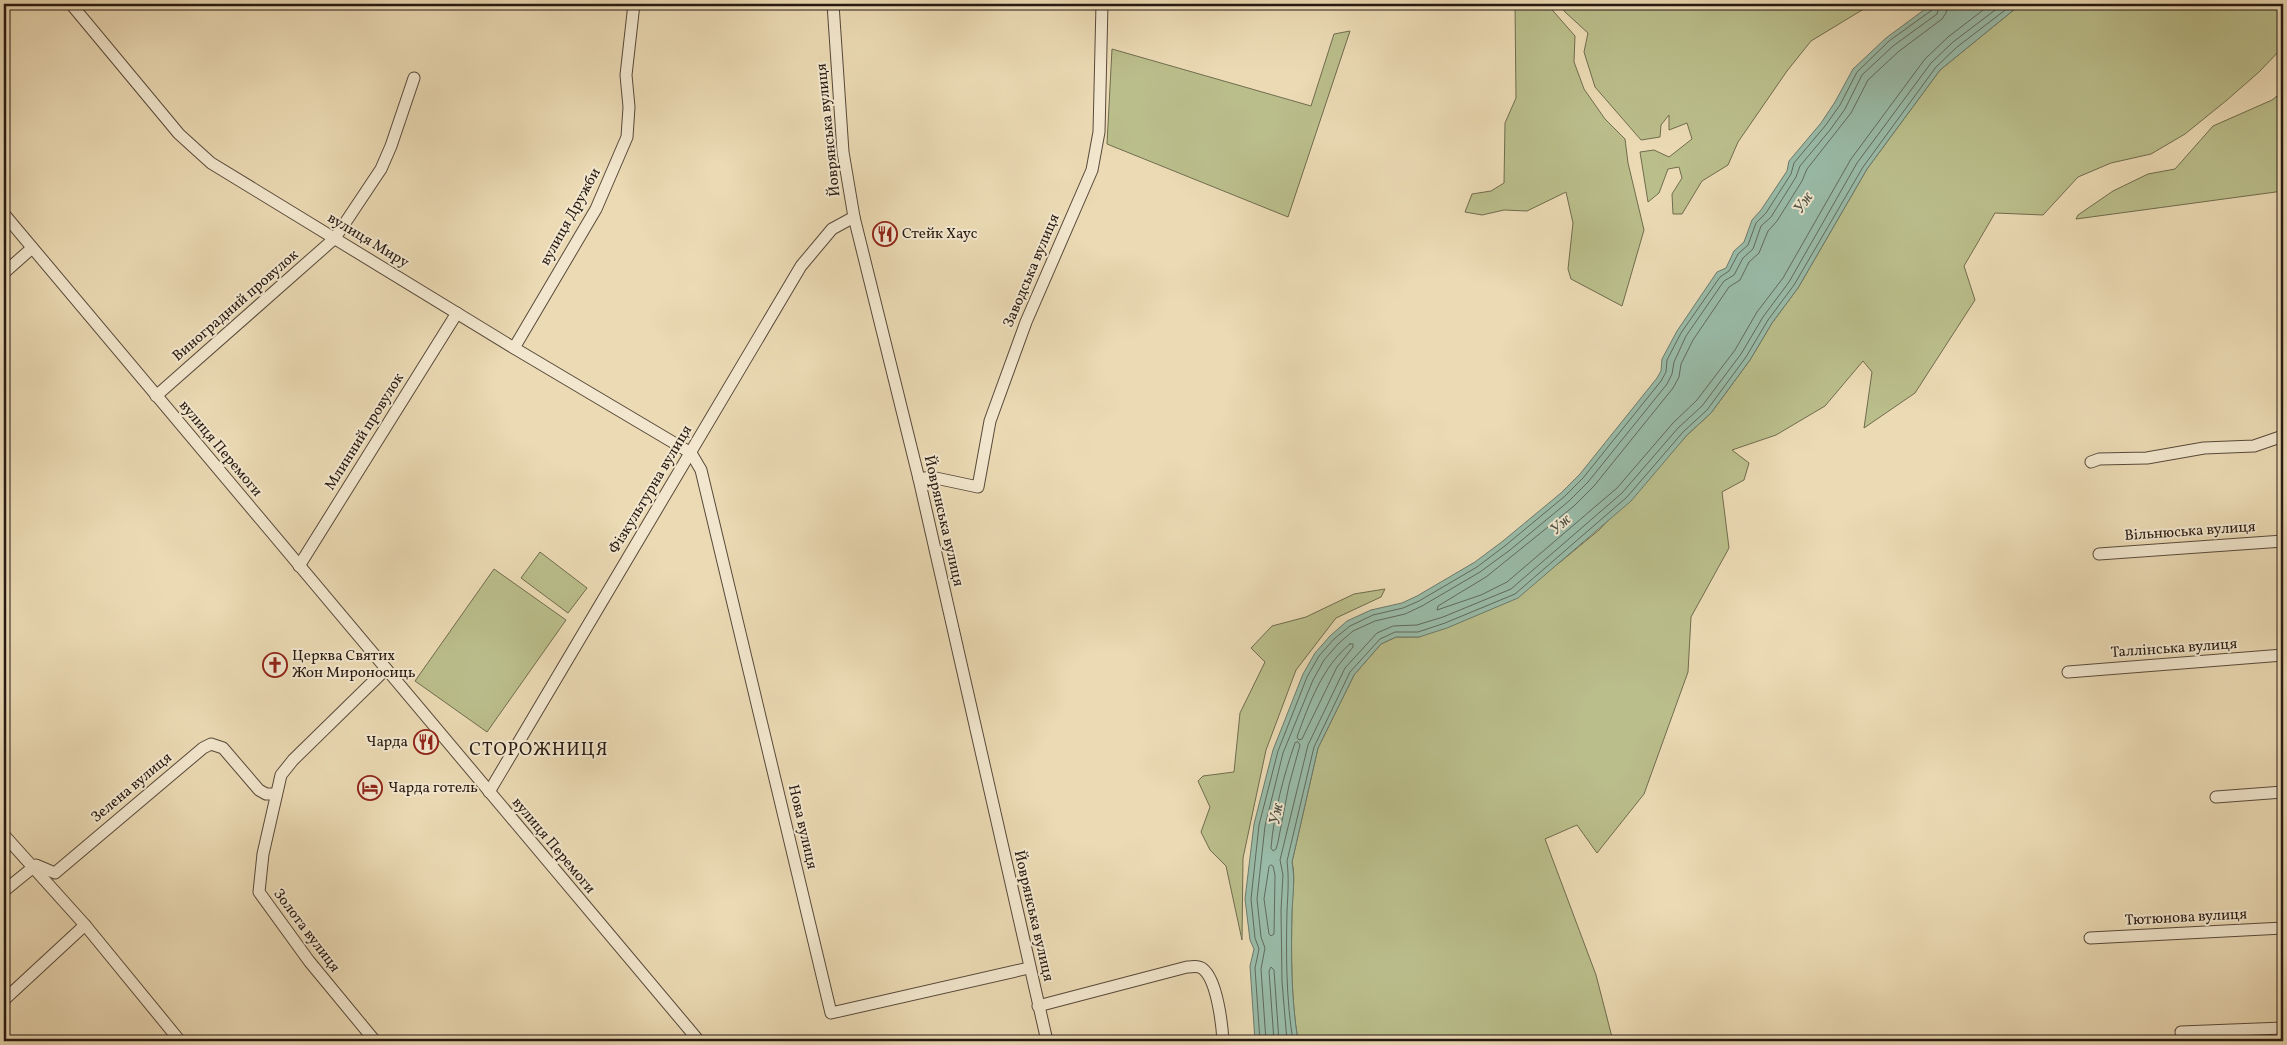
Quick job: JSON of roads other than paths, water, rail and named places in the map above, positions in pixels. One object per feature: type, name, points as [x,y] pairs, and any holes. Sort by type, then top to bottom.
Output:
[{"type":"street","name":"вулиця Миру","points":[[71,4],[179,134],[211,163],[514,348],[691,453]]},
{"type":"street","name":"вулиця Дружби","points":[[514,348],[596,209],[627,137],[629,107],[626,75],[634,4]]},
{"type":"street","name":"Йоврянська вулиця","points":[[833,4],[843,152],[854,217],[919,479],[1047,1041]]},
{"type":"street","name":"Заводська вулиця","points":[[919,479],[931,476],[978,488],[990,421],[1026,322],[1092,170],[1099,132],[1102,4]]},
{"type":"street","name":"Виноградний провулок","points":[[156,396],[335,238],[381,169],[391,146],[414,78]]},
{"type":"street","name":"вулиця Перемоги","points":[[4,214],[699,1041]]},
{"type":"street","name":"Фізкультурна вулиця","points":[[489,792],[802,266],[832,229],[854,217]]},
{"type":"street","points":[[4,273],[32,248]]},
{"type":"street","name":"Млинний провулок","points":[[299,566],[457,313]]},
{"type":"street","points":[[2091,462],[2098,459],[2147,458],[2204,448],[2254,446],[2283,436]]},
{"type":"street","name":"Нова вулиця","points":[[691,453],[701,470],[830,1013],[1029,968]]},
{"type":"street","name":"Вільнюська вулиця","points":[[2099,554],[2283,541]]},
{"type":"street","name":"Таллінська вулиця","points":[[2068,672],[2283,656]]},
{"type":"street","points":[[276,794],[281,775],[294,760],[386,669]]},
{"type":"street","name":"Зелена вулиця","points":[[32,868],[36,865],[55,873],[210,744],[223,748],[259,790],[266,794],[276,794]]},
{"type":"street","points":[[2216,797],[2283,792]]},
{"type":"street","name":"Золота вулиця","points":[[276,794],[263,854],[258,892],[308,961],[375,1041]]},
{"type":"street","points":[[4,835],[85,925],[180,1041]]},
{"type":"street","points":[[4,891],[32,868]]},
{"type":"street","points":[[4,1000],[85,925]]},
{"type":"street","name":"Тютюнова вулиця","points":[[2090,938],[2283,928]]},
{"type":"street","points":[[1038,1006],[1187,967],[1198,966],[1204,970],[1216,996],[1223,1041]]},
{"type":"street","points":[[2181,1032],[2283,1028]]},
{"type":"water","name":"Уж","points":[[1932,4],[2021,4],[1940,70],[1867,169],[1798,288],[1772,323],[1750,360],[1711,413],[1687,435],[1631,501],[1518,598],[1447,628],[1419,637],[1396,637],[1381,644],[1354,675],[1318,748],[1292,862],[1294,880],[1292,976],[1298,1041],[1255,1041],[1250,966],[1254,949],[1250,940],[1245,899],[1254,824],[1273,750],[1303,674],[1315,653],[1347,621],[1371,610],[1402,603],[1475,562],[1561,493],[1580,474],[1657,378],[1661,371],[1662,359],[1677,331],[1717,272],[1726,268],[1734,251],[1744,242],[1752,220],[1761,210],[1787,171],[1789,161],[1821,123],[1853,69],[1886,38]]},
{"type":"place","name":"Стейк Хаус","points":[[885,234]]},
{"type":"place","name":"Церква Святих Жон Мироносиць","points":[[275,665]]},
{"type":"place","name":"Чарда","points":[[426,742]]},
{"type":"place","name":"Чарда готель","points":[[370,788]]},
{"type":"district","name":"СТОРОЖНИЦЯ","points":[[539,750]]}]
